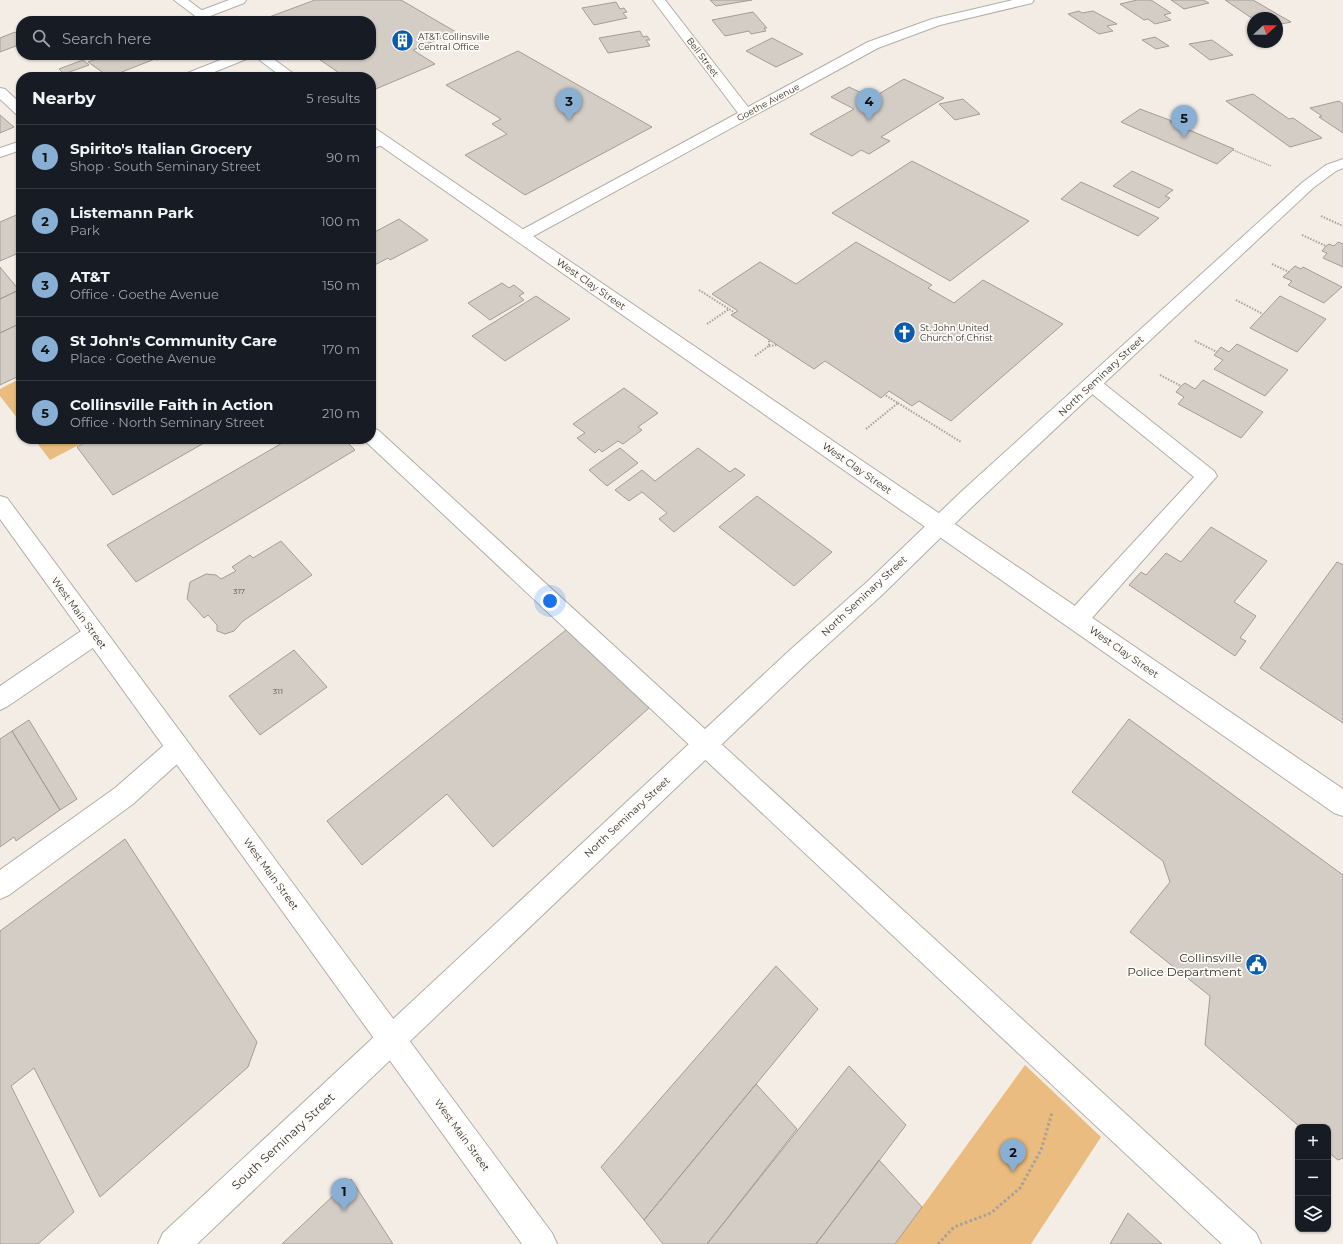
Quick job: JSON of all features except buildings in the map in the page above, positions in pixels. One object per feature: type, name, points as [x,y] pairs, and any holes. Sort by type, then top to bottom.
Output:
[{"type":"street","points":[[180,0],[203,16]]},
{"type":"street","points":[[210,16],[240,0]]},
{"type":"street","name":"Bell Street","points":[[659,0],[746,114]]},
{"type":"street","name":"Goethe Avenue","points":[[522,236],[873,45],[936,22],[1028,0]]},
{"type":"street","points":[[202,72],[232,60]]},
{"type":"street","points":[[266,60],[284,72]]},
{"type":"street","points":[[0,92],[16,106]]},
{"type":"street","name":"West Clay Street","points":[[376,140],[522,236],[1343,804]]},
{"type":"street","points":[[0,153],[16,147]]},
{"type":"street","name":"North Seminary Street","points":[[392,1038],[705,744],[875,588],[940,524],[1308,185],[1331,168],[1343,163]]},
{"type":"street","points":[[1077,619],[1207,476],[1092,384]]},
{"type":"street","points":[[376,440],[1245,1244]]},
{"type":"street","name":"West Main Street","points":[[0,504],[392,1038],[541,1244]]},
{"type":"street","points":[[0,699],[95,634]]},
{"type":"street","points":[[0,886],[124,796],[178,748]]},
{"type":"street","name":"South Seminary Street","points":[[174,1244],[392,1038]]},
{"type":"path","points":[[1233,150],[1271,166]]},
{"type":"path","points":[[1321,216],[1343,226]]},
{"type":"path","points":[[1302,235],[1326,246]]},
{"type":"path","points":[[1272,264],[1289,272]]},
{"type":"path","points":[[699,290],[735,313]]},
{"type":"path","points":[[1236,300],[1263,314]]},
{"type":"path","points":[[707,324],[729,309]]},
{"type":"path","points":[[769,340],[769,346]]},
{"type":"path","points":[[1195,341],[1217,352]]},
{"type":"path","points":[[754,356],[769,346],[777,345]]},
{"type":"path","points":[[1160,375],[1181,386]]},
{"type":"path","points":[[885,395],[961,442]]},
{"type":"path","points":[[866,429],[898,403]]},
{"type":"path","points":[[938,1244],[954,1227],[991,1212],[1020,1188],[1041,1150],[1054,1109]]},
{"type":"shaded area","points":[[16,381],[16,417],[0,396],[0,389]]},
{"type":"shaded area","points":[[38,444],[80,444],[50,460]]},
{"type":"shaded area","points":[[1025,1065],[1101,1137],[1031,1244],[895,1244]]},
{"type":"place","name":"AT&T Collinsville Central Office","points":[[403,41]]},
{"type":"place","name":"AT&T","points":[[569,121]]},
{"type":"place","name":"St John's Community Care","points":[[869,121]]},
{"type":"place","name":"Collinsville Faith in Action","points":[[1184,138]]},
{"type":"place","name":"St. John United Church of Christ","points":[[905,332]]},
{"type":"place","name":"Collinsville Police Department","points":[[1257,964]]},
{"type":"place","name":"Listemann Park","points":[[1013,1172]]},
{"type":"place","name":"Spirito's Italian Grocery","points":[[344,1211]]}]
